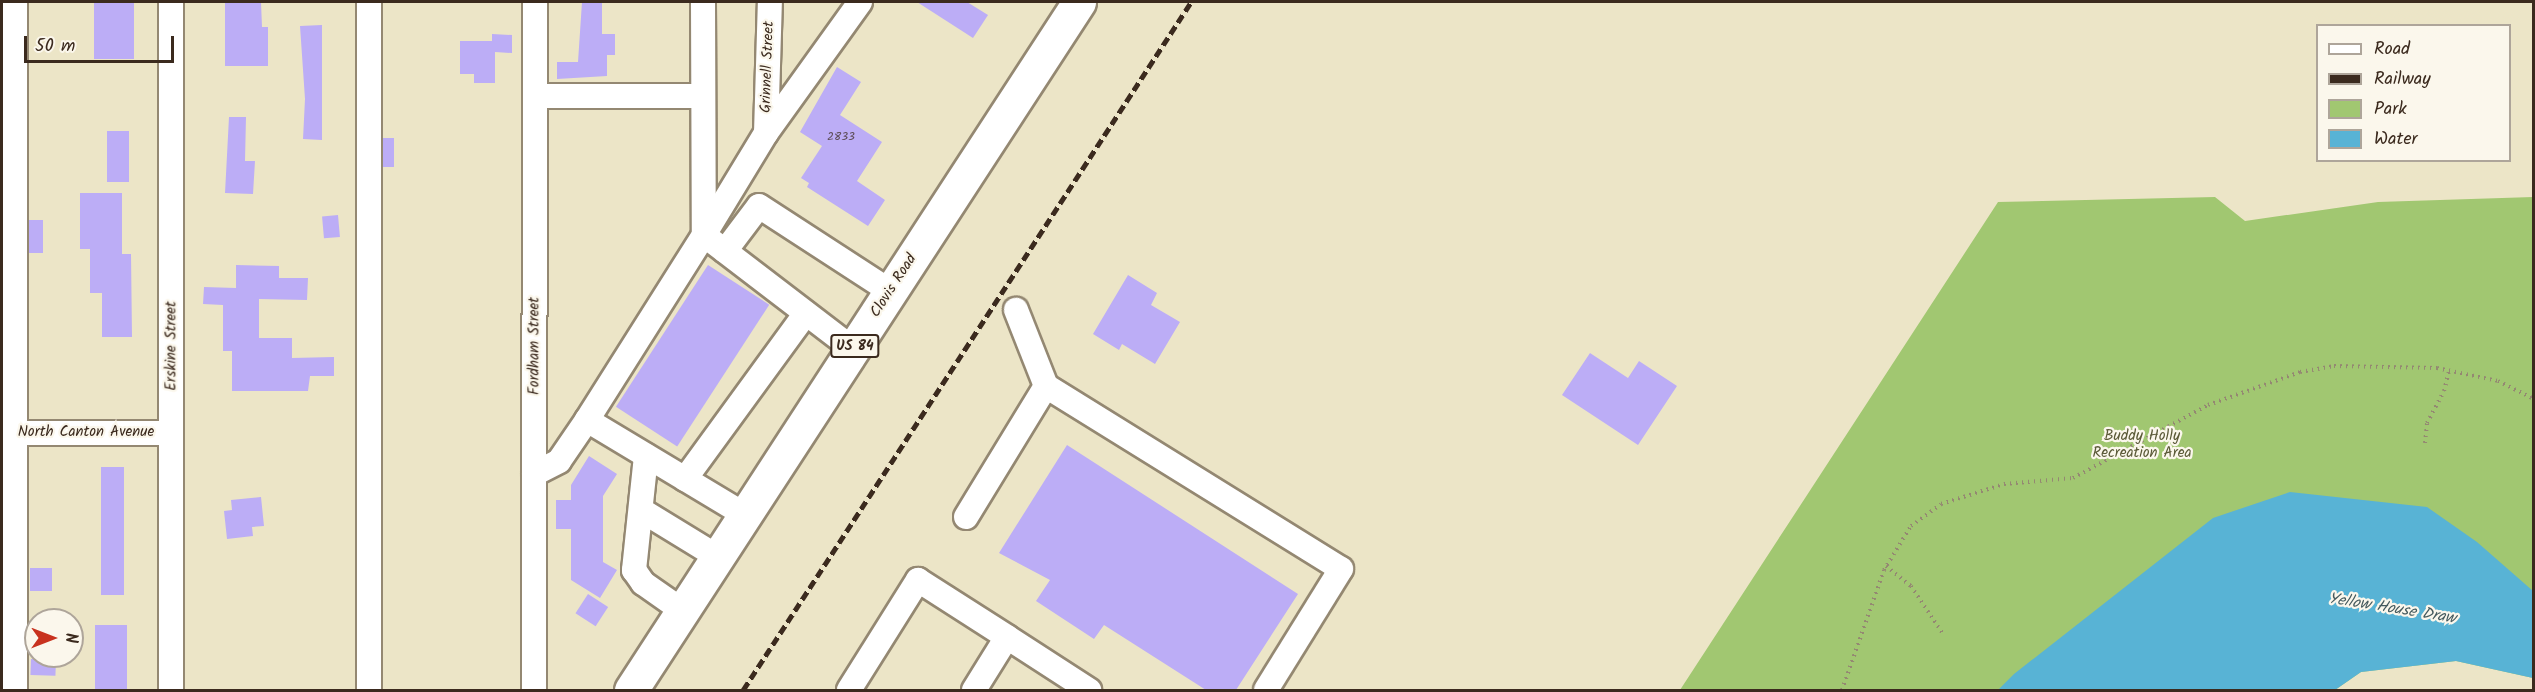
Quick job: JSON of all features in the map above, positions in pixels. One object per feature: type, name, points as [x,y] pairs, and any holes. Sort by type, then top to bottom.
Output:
[{"type":"highway","name":"Clovis Road","points":[[631,690],[1079,2]]},
{"type":"street","points":[[15,2],[9,433],[15,690]]},
{"type":"street","name":"Erskine Street","points":[[171,2],[171,690]]},
{"type":"street","points":[[369,2],[369,690]]},
{"type":"street","name":"Fordham Street","points":[[534,690],[535,2]]},
{"type":"street","points":[[703,2],[704,235]]},
{"type":"street","name":"Grinnell Street","points":[[766,133],[770,2]]},
{"type":"street","points":[[534,474],[559,461],[588,420],[766,133],[860,2]]},
{"type":"street","points":[[535,96],[704,96]]},
{"type":"street","points":[[725,251],[759,207],[890,291]]},
{"type":"street","points":[[704,235],[853,349]]},
{"type":"street","points":[[1016,310],[1046,386],[1341,569],[1266,690]]},
{"type":"street","points":[[684,479],[806,313]]},
{"type":"street","points":[[966,517],[1046,386]]},
{"type":"street","points":[[588,420],[745,515]]},
{"type":"street","name":"North Canton Avenue","points":[[9,433],[171,433]]},
{"type":"street","points":[[646,456],[634,570],[643,584],[683,611]]},
{"type":"street","points":[[641,510],[718,557]]},
{"type":"street","points":[[849,690],[918,580],[1084,689]]},
{"type":"street","points":[[974,690],[1007,637]]},
{"type":"path","points":[[1842,690],[1886,566],[1911,526],[1941,504],[2004,484],[2073,478],[2208,405],[2251,388],[2334,366],[2449,370],[2498,381],[2534,399]]},
{"type":"path","points":[[2425,443],[2427,423],[2444,391],[2449,370]]},
{"type":"path","points":[[1886,566],[1911,586],[1943,634]]},
{"type":"green space","name":"Buddy Holly Recreation Area","points":[[2215,197],[2245,221],[2378,202],[2533,197],[2533,678],[2456,661],[2361,672],[2335,690],[1680,690],[1998,202]]},
{"type":"water","name":"Yellow House Draw","points":[[2290,492],[2427,507],[2477,542],[2533,591],[2533,678],[2456,661],[2361,672],[2335,690],[1998,690],[2014,674],[2213,518]]},
{"type":"building","points":[[94,2],[134,2],[134,59],[94,59]]},
{"type":"building","points":[[225,2],[261,2],[262,27],[268,27],[268,66],[225,66]]},
{"type":"building","points":[[582,2],[602,2],[602,34],[615,34],[615,55],[607,55],[607,76],[557,79],[557,62],[578,62]]},
{"type":"building","points":[[917,2],[967,2],[988,15],[973,38]]},
{"type":"building","points":[[322,25],[322,140],[303,139],[305,99],[300,26]]},
{"type":"building","points":[[492,34],[512,35],[512,53],[495,52],[495,83],[474,83],[474,74],[460,74],[460,41],[492,41]]},
{"type":"building","points":[[837,67],[861,82],[840,115],[882,142],[857,181],[885,200],[868,226],[807,187],[809,183],[801,178],[822,146],[800,132]]},
{"type":"building","points":[[229,117],[246,117],[245,161],[255,161],[253,194],[225,193]]},
{"type":"building","points":[[107,131],[129,131],[129,182],[107,182]]},
{"type":"building","points":[[383,138],[394,138],[394,167],[383,167]]},
{"type":"building","points":[[80,193],[122,193],[122,254],[131,254],[132,337],[102,337],[102,293],[90,293],[90,249],[80,249]]},
{"type":"building","points":[[338,215],[340,237],[324,238],[322,216]]},
{"type":"building","points":[[29,220],[43,220],[43,253],[29,253]]},
{"type":"building","points":[[236,265],[279,266],[279,278],[308,278],[307,300],[259,299],[259,338],[292,338],[292,358],[334,357],[334,376],[310,376],[308,391],[232,391],[232,351],[223,351],[223,305],[203,304],[204,287],[236,288]]},
{"type":"building","points":[[708,265],[769,305],[677,446],[616,407]]},
{"type":"building","points":[[1128,275],[1157,293],[1151,305],[1180,322],[1155,364],[1122,344],[1119,350],[1093,334]]},
{"type":"building","points":[[1590,353],[1628,378],[1639,361],[1677,386],[1638,445],[1562,395]]},
{"type":"building","points":[[1067,445],[1298,594],[1236,690],[1206,690],[1104,625],[1094,639],[1036,601],[1050,580],[999,553]]},
{"type":"building","points":[[589,456],[617,474],[603,496],[603,562],[617,570],[600,598],[571,580],[571,529],[556,529],[556,500],[571,500],[571,485]]},
{"type":"building","points":[[101,467],[124,467],[124,595],[101,595]]},
{"type":"building","points":[[261,497],[264,526],[252,527],[253,536],[227,539],[224,511],[232,510],[231,500]]},
{"type":"building","points":[[30,568],[52,568],[52,591],[30,591]]},
{"type":"building","points":[[588,594],[608,607],[596,626],[575,613]]},
{"type":"building","points":[[95,625],[127,625],[127,690],[95,690]]},
{"type":"building","points":[[31,668],[56,668],[55,676],[30,675]]},
{"type":"railway","points":[[743,690],[1191,2]]}]
